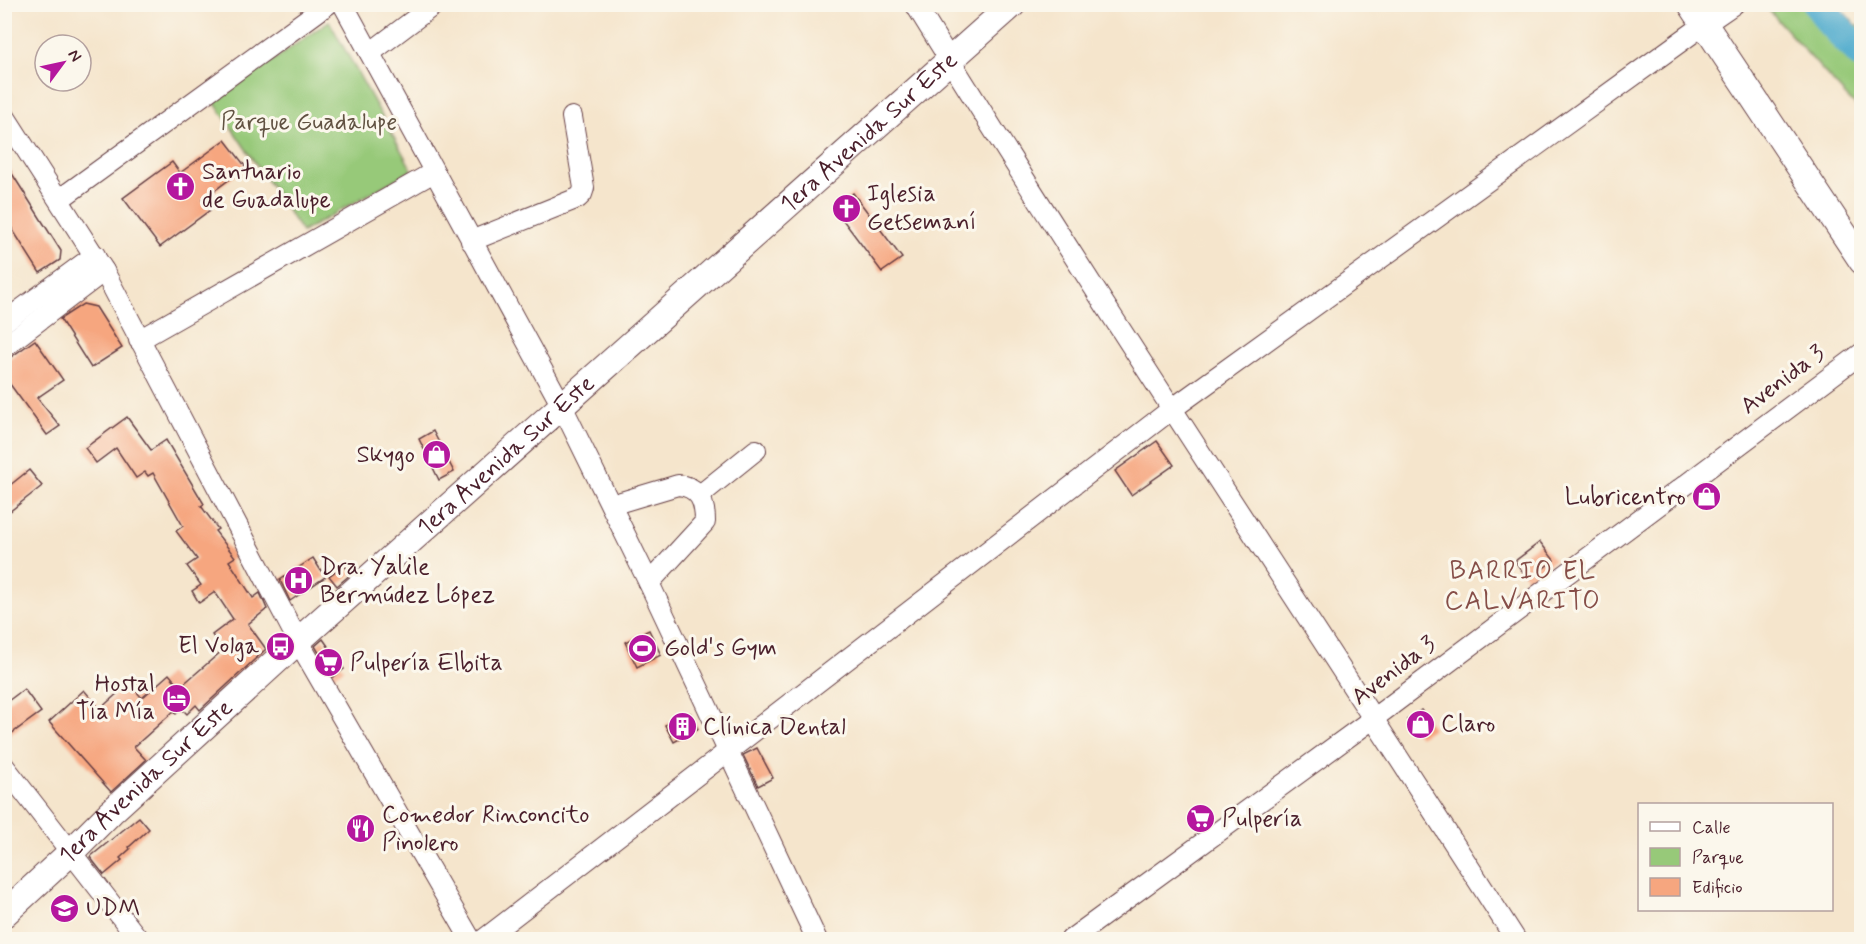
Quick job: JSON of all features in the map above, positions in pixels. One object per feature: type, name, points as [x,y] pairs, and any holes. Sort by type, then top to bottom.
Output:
[{"type":"street","points":[[60,200],[328,4]]},
{"type":"street","points":[[343,4],[562,406],[649,583],[817,939]]},
{"type":"street","points":[[370,53],[435,4]]},
{"type":"street","points":[[915,4],[1172,409],[1516,939]]},
{"type":"street","name":"1era Avenida Sur Este","points":[[4,914],[111,812],[298,641],[1013,4]]},
{"type":"street","points":[[483,939],[1172,409],[1698,14],[1734,4]]},
{"type":"street","points":[[1698,14],[1862,261]]},
{"type":"street","points":[[4,115],[100,263],[298,641],[471,939]]},
{"type":"street","points":[[471,241],[578,198],[582,194],[584,188],[572,117]]},
{"type":"street","points":[[139,340],[434,172]]},
{"type":"street","points":[[4,322],[100,263]]},
{"type":"street","points":[[4,347],[100,263]]},
{"type":"street","name":"Avenida 3","points":[[1070,939],[1374,718],[1862,353]]},
{"type":"street","points":[[700,495],[756,450]]},
{"type":"street","points":[[611,505],[678,485],[688,486],[700,495],[705,509],[705,522],[649,583]]},
{"type":"street","points":[[4,766],[139,939]]},
{"type":"green space","points":[[1764,5],[1837,5],[1856,25],[1861,25],[1861,111],[1844,94]]},
{"type":"green space","name":"Parque Guadalupe","points":[[329,21],[412,170],[302,232],[214,102]]},
{"type":"building","name":"Santuario de Guadalupe","points":[[225,140],[246,167],[202,200],[210,210],[160,247],[123,198],[172,162],[180,173]]},
{"type":"building","points":[[4,161],[61,251],[60,260],[40,273],[4,216]]},
{"type":"building","points":[[853,193],[902,258],[882,272],[834,208]]},
{"type":"building","points":[[83,304],[96,307],[122,348],[91,368],[60,319]]},
{"type":"building","points":[[35,340],[63,380],[37,398],[60,426],[47,435],[4,376],[4,362]]},
{"type":"building","points":[[127,417],[151,450],[166,440],[204,504],[201,506],[218,529],[215,531],[235,557],[229,561],[253,598],[260,593],[267,609],[248,624],[266,649],[200,710],[196,705],[187,714],[182,709],[176,714],[174,711],[134,747],[146,760],[111,792],[49,722],[84,690],[100,709],[129,683],[142,698],[169,674],[180,687],[223,650],[212,635],[233,619],[215,592],[199,603],[192,591],[201,585],[187,566],[197,559],[176,531],[183,526],[153,473],[148,476],[145,472],[136,478],[116,448],[96,463],[85,448]]},
{"type":"building","name":"Skygo","points":[[433,431],[454,472],[439,480],[419,439]]},
{"type":"building","points":[[1157,441],[1174,465],[1131,495],[1115,471]]},
{"type":"building","points":[[29,470],[42,486],[4,516],[4,490]]},
{"type":"building","points":[[1540,542],[1554,560],[1528,580],[1515,561]]},
{"type":"building","name":"Dra. Yalile Bermúdez López","points":[[313,558],[325,577],[290,601],[280,580]]},
{"type":"building","points":[[344,565],[351,574],[337,586],[329,576]]},
{"type":"building","name":"Gold's Gym","points":[[649,630],[661,655],[637,667],[625,642]]},
{"type":"building","name":"Pulpería Elbita","points":[[323,639],[344,669],[333,677],[315,646]]},
{"type":"building","points":[[24,689],[41,712],[4,739],[4,704]]},
{"type":"building","name":"Claro","points":[[1421,710],[1433,728],[1419,737],[1407,720]]},
{"type":"building","name":"Clínica Dental","points":[[690,713],[698,729],[674,742],[665,725]]},
{"type":"building","points":[[757,748],[773,778],[758,786],[743,755]]},
{"type":"building","points":[[139,817],[149,829],[129,847],[130,849],[120,858],[122,860],[104,875],[90,857]]},
{"type":"waterway","points":[[1819,4],[1833,24],[1862,54]]},
{"type":"place","name":"Santuario de Guadalupe","points":[[181,186]]},
{"type":"place","name":"Iglesia Getsemaní","points":[[846,208]]},
{"type":"place","name":"Skygo","points":[[436,455]]},
{"type":"place","name":"Lubricentro","points":[[1707,497]]},
{"type":"place","name":"Dra. Yalile Bermúdez López","points":[[299,581]]},
{"type":"place","name":"El Volga","points":[[280,646]]},
{"type":"place","name":"Gold's Gym","points":[[643,648]]},
{"type":"place","name":"Pulpería Elbita","points":[[329,663]]},
{"type":"place","name":"Hostal Tía Mía","points":[[176,698]]},
{"type":"place","name":"Claro","points":[[1420,724]]},
{"type":"place","name":"Clínica Dental","points":[[682,727]]},
{"type":"place","name":"Pulpería","points":[[1201,819]]},
{"type":"place","name":"Comedor Rinconcito Pinolero","points":[[361,829]]},
{"type":"place","name":"UDM","points":[[65,908]]},
{"type":"district","name":"BARRIO EL CALVARITO","points":[[1523,587]]}]
